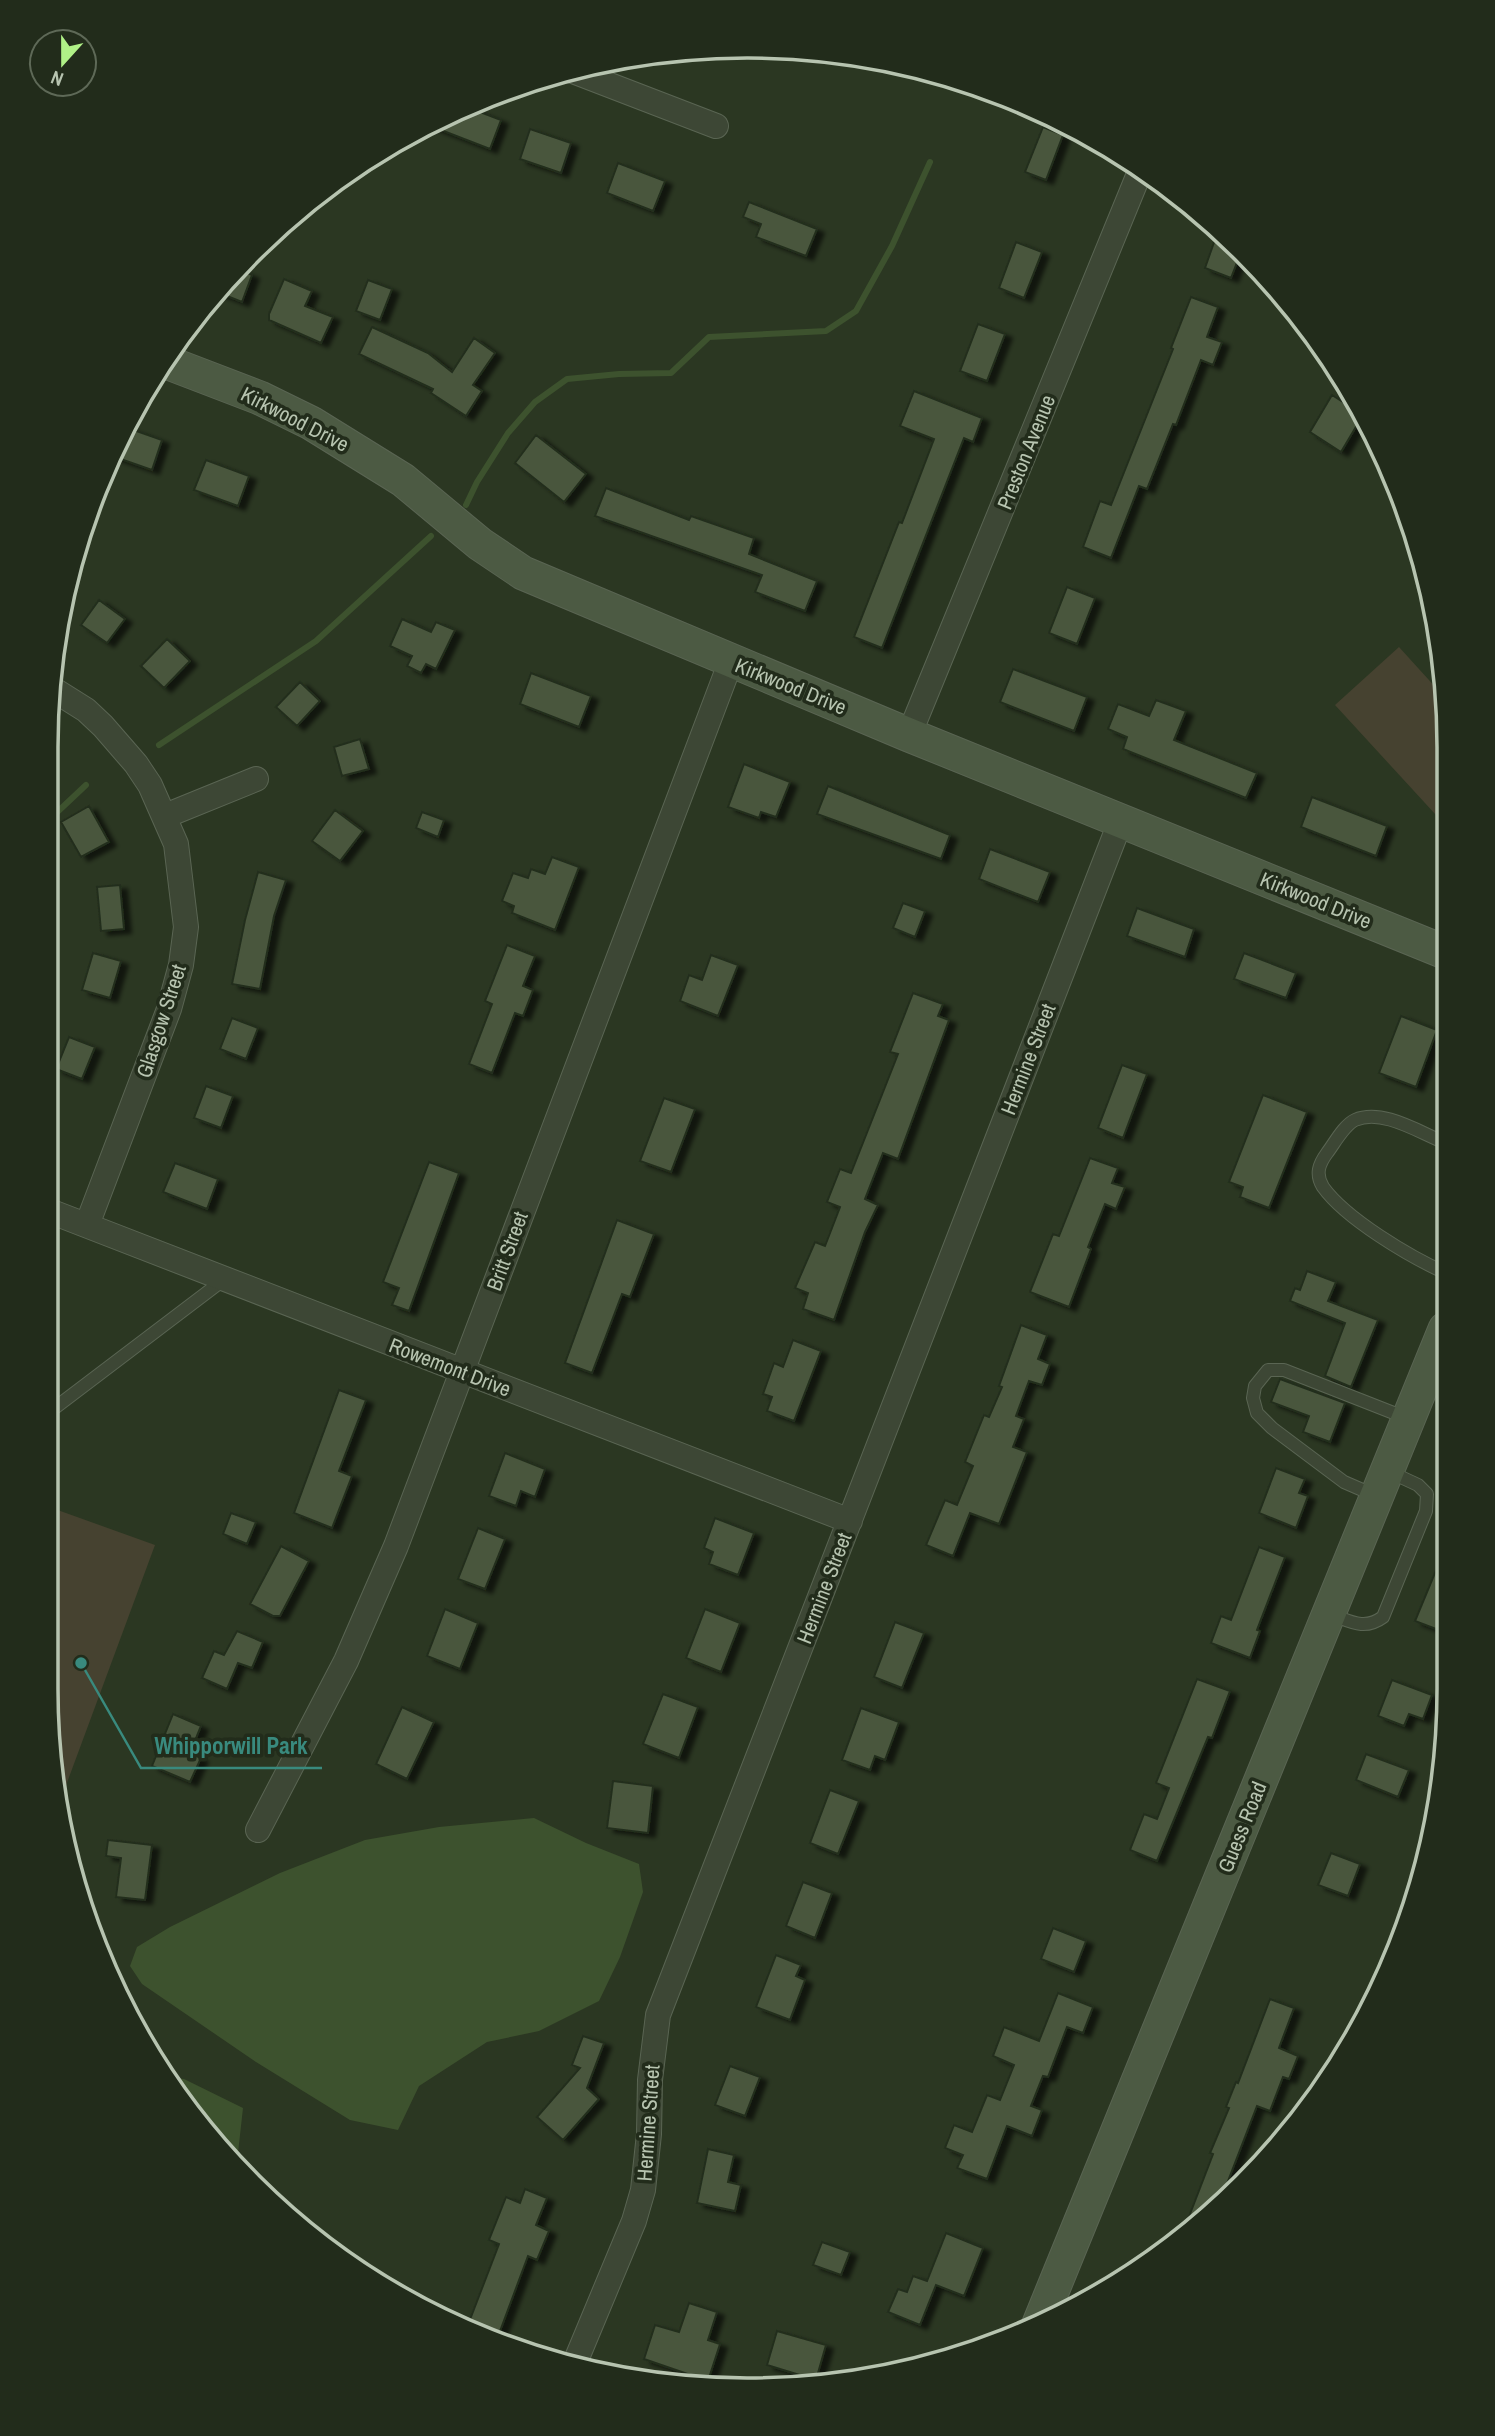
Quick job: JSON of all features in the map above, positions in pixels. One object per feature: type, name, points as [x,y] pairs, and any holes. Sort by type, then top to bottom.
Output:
[{"type":"street","points":[[588,77],[716,126]]},
{"type":"street","name":"Preston Avenue","points":[[909,734],[1137,178]]},
{"type":"street","name":"Kirkwood Drive","points":[[173,365],[260,398],[323,429],[403,480],[480,544],[523,573],[731,661],[1437,949]]},
{"type":"street","name":"Britt Street","points":[[258,1830],[350,1650],[396,1546],[731,661]]},
{"type":"street","name":"Glasgow Street","points":[[60,694],[86,710],[103,726],[136,764],[150,785],[165,816],[179,858],[187,927],[181,965],[169,1009],[87,1225]]},
{"type":"street","points":[[165,816],[256,779]]},
{"type":"street","name":"Hermine Street","points":[[577,2357],[634,2221],[643,2190],[649,2134],[650,2080],[658,2015],[1121,820]]},
{"type":"street","name":"Rowemont Drive","points":[[58,1215],[849,1521]]},
{"type":"street","name":"Guess Road","points":[[1044,2311],[1437,1349]]},
{"type":"lane","points":[[1437,1139],[1384,1118],[1369,1117],[1352,1121],[1320,1163],[1318,1172],[1322,1186],[1371,1229],[1437,1269]]},
{"type":"lane","points":[[58,1405],[226,1278]]},
{"type":"lane","points":[[1330,1614],[1360,1625],[1374,1623],[1383,1617],[1426,1511],[1427,1494],[1418,1485],[1344,1482],[1272,1428],[1257,1413],[1253,1398],[1255,1386],[1268,1370],[1284,1370],[1409,1419]]},
{"type":"shaded area","points":[[1399,647],[1434,686],[1437,816],[1335,705]]},
{"type":"shaded area","points":[[58,1510],[155,1545],[65,1787],[59,1734]]},
{"type":"shaded area","points":[[534,1818],[639,1864],[643,1892],[620,1957],[599,2001],[539,2031],[487,2042],[419,2086],[398,2130],[350,2120],[256,2062],[142,1984],[130,1966],[137,1947],[170,1927],[280,1873],[365,1840],[439,1827]]},
{"type":"shaded area","points":[[179,2078],[184,2079],[243,2108],[238,2153]]},
{"type":"building","points":[[480,112],[501,120],[490,149],[440,130]]},
{"type":"building","points":[[1043,127],[1063,135],[1046,180],[1025,172]]},
{"type":"building","points":[[530,129],[571,143],[561,173],[520,159]]},
{"type":"building","points":[[618,163],[665,181],[653,211],[607,193]]},
{"type":"building","points":[[749,202],[817,229],[806,256],[756,237],[761,224],[743,217]]},
{"type":"building","points":[[1215,241],[1237,262],[1231,278],[1205,268]]},
{"type":"building","points":[[1016,242],[1042,252],[1024,298],[999,288]]},
{"type":"building","points":[[248,273],[252,275],[242,302],[227,296]]},
{"type":"building","points":[[284,279],[312,291],[305,306],[333,317],[321,343],[269,320]]},
{"type":"building","points":[[368,280],[392,289],[380,320],[356,311]]},
{"type":"building","points":[[1191,297],[1218,307],[1207,337],[1222,342],[1213,365],[1201,360],[1147,489],[1139,486],[1111,558],[1083,547],[1100,501],[1111,505]]},
{"type":"building","points":[[978,324],[1005,334],[987,381],[960,371]]},
{"type":"building","points":[[372,327],[428,353],[452,372],[474,338],[495,353],[473,385],[482,391],[466,416],[431,393],[433,389],[359,354]]},
{"type":"building","points":[[914,391],[982,418],[973,442],[964,438],[882,648],[854,637],[934,439],[900,426]]},
{"type":"building","points":[[1332,395],[1345,404],[1357,425],[1341,452],[1310,432]]},
{"type":"building","points":[[135,431],[162,440],[152,470],[121,459]]},
{"type":"building","points":[[536,435],[586,474],[564,502],[515,463]]},
{"type":"building","points":[[206,460],[249,476],[238,506],[194,490]]},
{"type":"building","points":[[606,488],[689,520],[691,516],[754,538],[749,554],[817,581],[805,611],[755,592],[762,575],[595,516]]},
{"type":"building","points":[[1067,587],[1095,598],[1077,644],[1049,633]]},
{"type":"building","points":[[99,600],[125,619],[107,643],[81,625]]},
{"type":"building","points":[[402,619],[431,632],[436,622],[455,630],[436,669],[426,664],[421,673],[407,666],[412,656],[390,646]]},
{"type":"building","points":[[167,639],[190,661],[164,688],[141,666]]},
{"type":"building","points":[[1013,669],[1087,697],[1074,731],[1000,702]]},
{"type":"building","points":[[531,673],[591,696],[579,727],[520,704]]},
{"type":"building","points":[[300,682],[320,701],[297,726],[276,707]]},
{"type":"building","points":[[1156,700],[1186,711],[1174,740],[1257,773],[1246,798],[1123,749],[1127,737],[1108,729],[1118,704],[1149,716]]},
{"type":"building","points":[[360,739],[369,769],[342,776],[334,747]]},
{"type":"building","points":[[744,764],[790,782],[776,817],[761,812],[759,818],[728,807]]},
{"type":"building","points":[[828,786],[950,835],[941,859],[817,814]]},
{"type":"building","points":[[1312,797],[1387,826],[1376,856],[1301,827]]},
{"type":"building","points":[[89,806],[109,842],[81,857],[61,822]]},
{"type":"building","points":[[335,810],[363,831],[340,861],[312,841]]},
{"type":"building","points":[[422,812],[444,820],[438,837],[416,828]]},
{"type":"building","points":[[990,849],[1050,872],[1038,902],[979,879]]},
{"type":"building","points":[[552,857],[579,867],[555,930],[512,913],[514,906],[502,901],[513,873],[528,878],[531,869],[545,874]]},
{"type":"building","points":[[258,872],[286,880],[274,916],[260,989],[232,984]]},
{"type":"building","points":[[120,885],[124,929],[101,931],[97,887]]},
{"type":"building","points":[[903,903],[925,911],[915,937],[893,928]]},
{"type":"building","points":[[1137,908],[1194,929],[1185,957],[1127,936]]},
{"type":"building","points":[[507,945],[535,956],[523,986],[533,990],[523,1016],[515,1013],[492,1073],[469,1064],[492,1004],[485,1001]]},
{"type":"building","points":[[93,953],[121,961],[110,998],[82,990]]},
{"type":"building","points":[[1244,953],[1296,973],[1286,998],[1234,979]]},
{"type":"building","points":[[711,955],[738,965],[718,1016],[680,1001],[689,975],[702,980]]},
{"type":"building","points":[[913,993],[943,1004],[938,1016],[949,1020],[898,1159],[883,1153],[865,1199],[878,1205],[865,1232],[834,1320],[803,1309],[808,1293],[795,1288],[815,1242],[825,1246],[840,1207],[827,1202],[840,1169],[851,1173],[898,1054],[890,1052]]},
{"type":"building","points":[[1401,1016],[1437,1030],[1416,1087],[1379,1073]]},
{"type":"building","points":[[232,1018],[258,1028],[246,1059],[220,1049]]},
{"type":"building","points":[[69,1037],[95,1047],[82,1079],[58,1070]]},
{"type":"building","points":[[1122,1065],[1147,1074],[1123,1138],[1098,1128]]},
{"type":"building","points":[[206,1086],[233,1096],[221,1128],[194,1118]]},
{"type":"building","points":[[1263,1095],[1307,1112],[1269,1208],[1240,1197],[1243,1187],[1229,1182]]},
{"type":"building","points":[[664,1098],[695,1109],[671,1172],[640,1161]]},
{"type":"building","points":[[1090,1158],[1118,1168],[1112,1183],[1125,1187],[1116,1209],[1105,1204],[1069,1307],[1030,1292],[1053,1234],[1059,1236]]},
{"type":"building","points":[[429,1162],[459,1173],[409,1311],[392,1305],[399,1288],[383,1282]]},
{"type":"building","points":[[175,1163],[218,1179],[207,1209],[163,1192]]},
{"type":"building","points":[[617,1220],[654,1234],[630,1297],[622,1294],[592,1373],[565,1363]]},
{"type":"building","points":[[1307,1271],[1336,1282],[1328,1301],[1378,1320],[1351,1387],[1325,1376],[1345,1323],[1290,1301],[1295,1288],[1300,1290]]},
{"type":"building","points":[[1021,1325],[1047,1335],[1038,1359],[1050,1364],[1042,1385],[1029,1381],[1016,1416],[1024,1419],[1013,1447],[1027,1452],[999,1524],[970,1513],[953,1556],[926,1545],[945,1500],[957,1505],[973,1466],[965,1462],[984,1415],[989,1417],[1002,1387],[999,1386]]},
{"type":"building","points":[[793,1340],[821,1351],[794,1421],[767,1411],[772,1397],[763,1394],[774,1363],[783,1367]]},
{"type":"building","points":[[1280,1379],[1345,1403],[1330,1442],[1303,1432],[1309,1416],[1271,1402]]},
{"type":"building","points":[[339,1390],[366,1400],[339,1471],[352,1476],[332,1528],[294,1513]]},
{"type":"building","points":[[505,1453],[545,1469],[535,1497],[521,1491],[516,1506],[489,1496]]},
{"type":"building","points":[[1276,1468],[1305,1479],[1299,1493],[1308,1496],[1296,1528],[1259,1513]]},
{"type":"building","points":[[231,1513],[256,1522],[247,1544],[223,1534]]},
{"type":"building","points":[[715,1518],[754,1533],[738,1575],[709,1564],[713,1552],[704,1548]]},
{"type":"building","points":[[478,1528],[505,1539],[485,1589],[458,1579]]},
{"type":"building","points":[[281,1546],[309,1561],[280,1616],[273,1616],[250,1604]]},
{"type":"building","points":[[1259,1547],[1285,1557],[1257,1630],[1260,1631],[1250,1658],[1211,1643],[1221,1616],[1231,1620]]},
{"type":"building","points":[[1437,1568],[1437,1629],[1415,1621]]},
{"type":"building","points":[[445,1609],[478,1623],[460,1669],[427,1656]]},
{"type":"building","points":[[705,1609],[740,1623],[721,1672],[686,1658]]},
{"type":"building","points":[[895,1622],[924,1633],[902,1688],[874,1677]]},
{"type":"building","points":[[237,1631],[263,1642],[252,1668],[238,1663],[227,1689],[202,1678],[214,1651],[224,1655]]},
{"type":"building","points":[[1197,1679],[1230,1691],[1157,1861],[1130,1850],[1144,1814],[1157,1819],[1169,1788],[1156,1783]]},
{"type":"building","points":[[1392,1680],[1432,1695],[1423,1719],[1409,1714],[1404,1726],[1378,1716]]},
{"type":"building","points":[[663,1694],[698,1707],[679,1758],[643,1744]]},
{"type":"building","points":[[402,1707],[434,1722],[407,1779],[376,1764]]},
{"type":"building","points":[[861,1708],[899,1722],[885,1760],[875,1756],[870,1770],[842,1760]]},
{"type":"building","points":[[173,1714],[201,1726],[190,1753],[201,1758],[190,1782],[152,1766]]},
{"type":"building","points":[[1366,1754],[1409,1770],[1398,1797],[1356,1780]]},
{"type":"building","points":[[613,1781],[653,1786],[648,1833],[607,1828]]},
{"type":"building","points":[[830,1790],[859,1801],[838,1854],[810,1843]]},
{"type":"building","points":[[108,1840],[152,1845],[145,1900],[116,1897],[121,1858],[106,1856]]},
{"type":"building","points":[[1331,1853],[1360,1864],[1348,1896],[1318,1885]]},
{"type":"building","points":[[803,1882],[832,1893],[815,1938],[786,1926]]},
{"type":"building","points":[[1053,1928],[1086,1941],[1074,1972],[1041,1959]]},
{"type":"building","points":[[776,1955],[801,1965],[796,1976],[805,1980],[790,2020],[756,2007]]},
{"type":"building","points":[[1058,1993],[1093,2007],[1083,2033],[1067,2027],[1048,2077],[1043,2076],[1031,2106],[1042,2110],[1032,2136],[1007,2126],[987,2179],[957,2168],[963,2155],[945,2148],[954,2125],[972,2132],[987,2095],[1000,2100],[1014,2065],[993,2056],[1004,2027],[1039,2041]]},
{"type":"building","points":[[1270,1999],[1294,2008],[1279,2048],[1298,2056],[1289,2079],[1283,2077],[1270,2111],[1257,2106],[1227,2183],[1188,2218],[1213,2154],[1210,2153],[1229,2108],[1226,2107],[1236,2082],[1238,2083]]},
{"type":"building","points":[[583,2036],[604,2043],[587,2088],[599,2099],[563,2140],[537,2117],[580,2068],[572,2065]]},
{"type":"building","points":[[730,2066],[760,2077],[745,2116],[715,2105]]},
{"type":"building","points":[[708,2149],[734,2155],[728,2182],[741,2185],[735,2211],[697,2203]]},
{"type":"building","points":[[525,2189],[547,2198],[536,2225],[549,2231],[537,2260],[528,2256],[500,2332],[470,2320],[499,2244],[489,2240],[506,2197],[520,2203]]},
{"type":"building","points":[[946,2233],[983,2248],[964,2296],[936,2285],[920,2325],[888,2312],[898,2289],[907,2292],[913,2276],[927,2281]]},
{"type":"building","points":[[822,2242],[850,2252],[841,2275],[813,2265]]},
{"type":"building","points":[[689,2303],[717,2312],[708,2340],[720,2344],[709,2377],[694,2376],[644,2359],[655,2325],[679,2332]]},
{"type":"building","points":[[777,2331],[826,2345],[818,2374],[803,2376],[767,2365]]},
{"type":"waterway","points":[[466,505],[508,433],[535,402],[567,379],[671,373],[709,337],[826,331],[856,311],[892,246],[930,162]]},
{"type":"waterway","points":[[159,745],[316,641],[431,536]]},
{"type":"waterway","points":[[58,811],[86,785]]},
{"type":"place","name":"Whipporwill Park","points":[[81,1663]]}]
